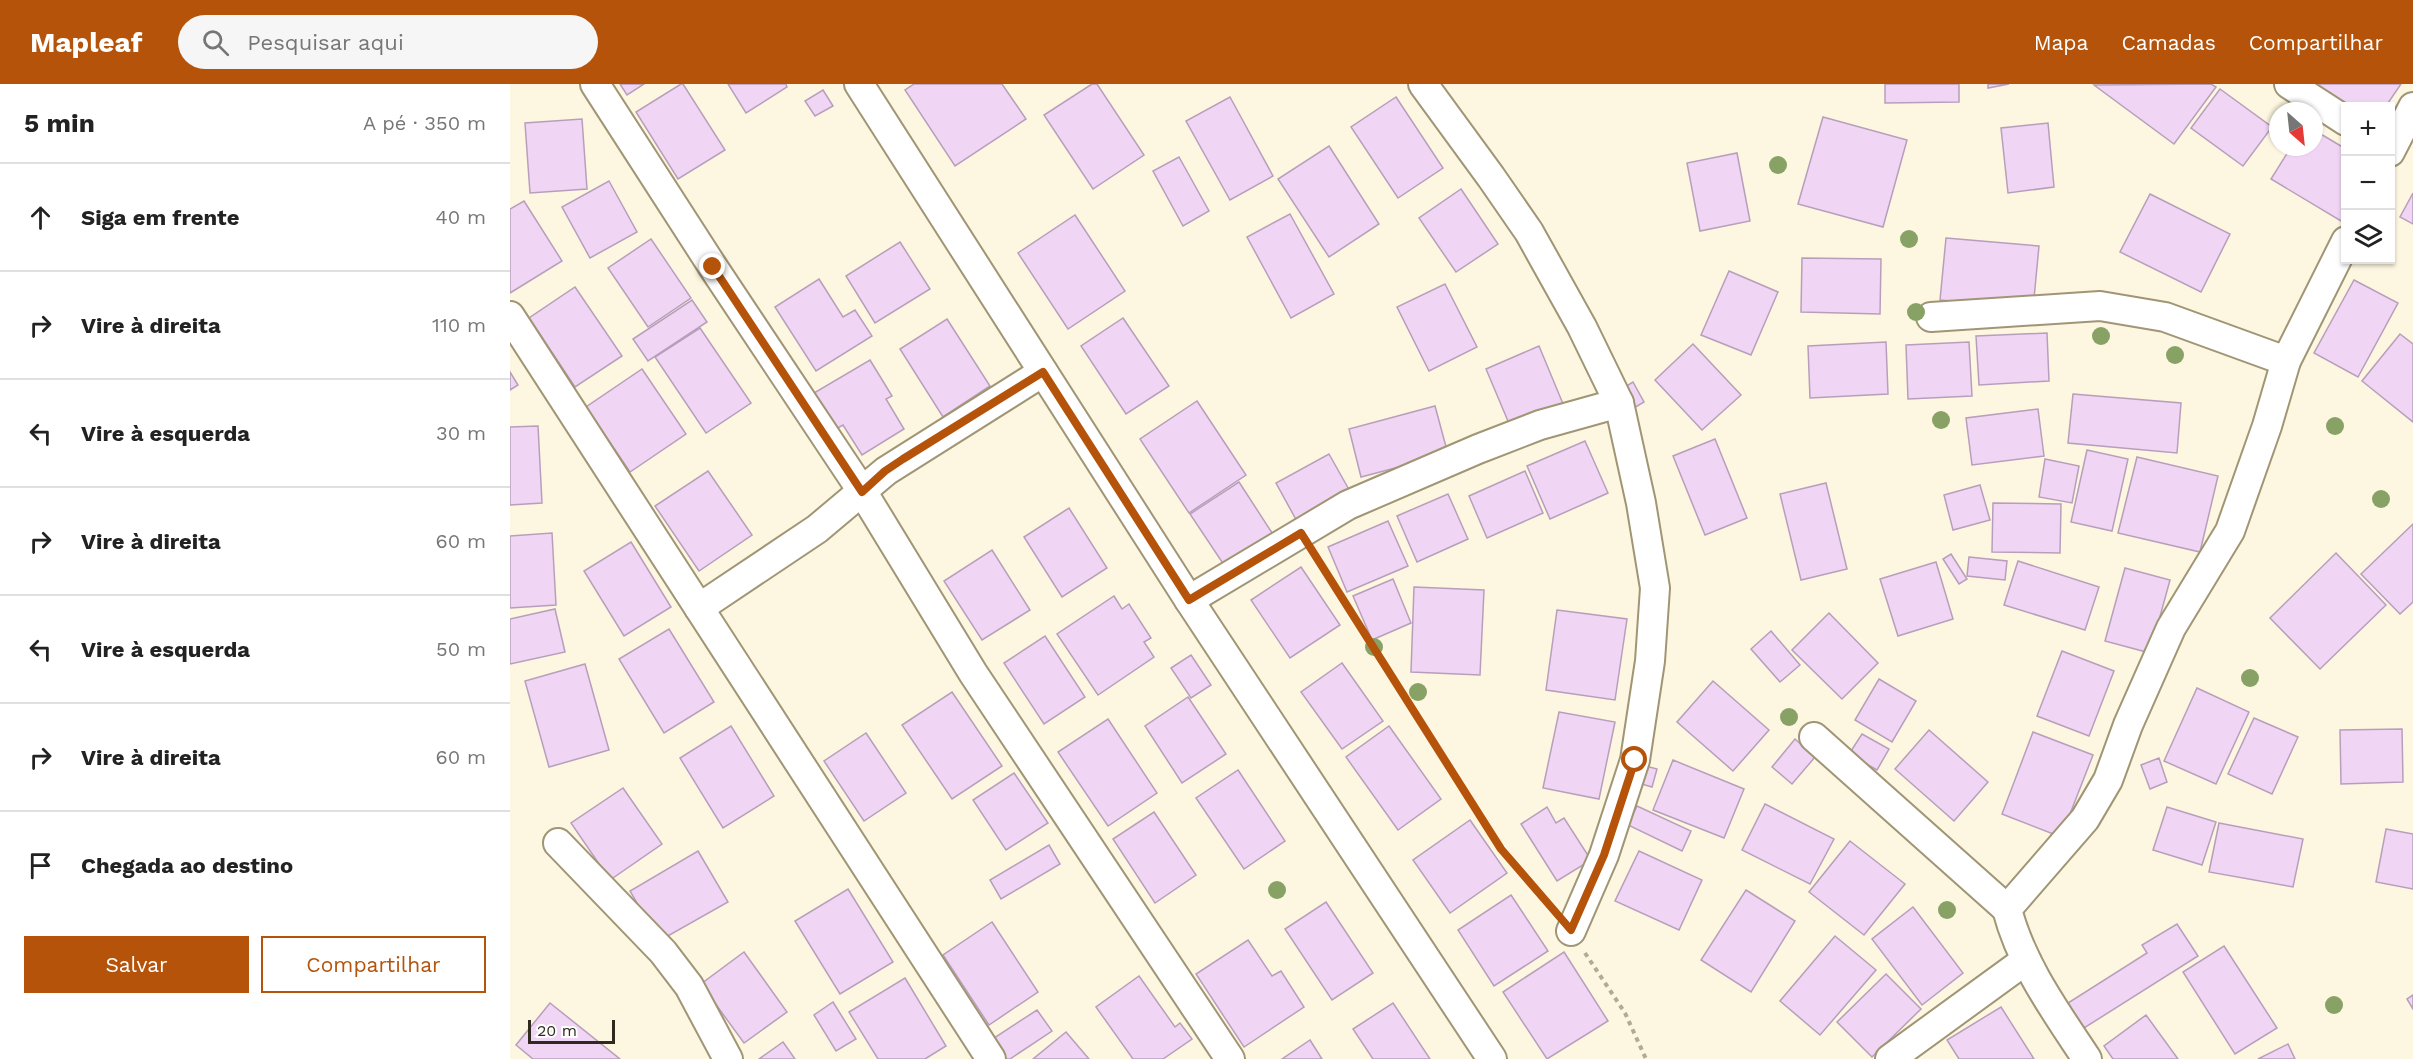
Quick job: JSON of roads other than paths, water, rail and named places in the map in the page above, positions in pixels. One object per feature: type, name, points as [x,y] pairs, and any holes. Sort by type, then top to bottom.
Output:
[{"type":"street","points":[[596,84],[706,257],[862,492],[973,673],[1230,1059]]},
{"type":"street","points":[[859,84],[1189,600],[1491,1059]]},
{"type":"street","points":[[1423,84],[1491,177],[1545,259],[1582,327],[1619,403],[1641,503],[1655,588],[1650,661],[1635,760],[1604,855],[1571,930]]},
{"type":"street","points":[[2289,84],[2341,117]]},
{"type":"street","points":[[2395,143],[2413,107]]},
{"type":"street","points":[[2007,909],[2085,819],[2108,780],[2128,724],[2171,628],[2230,531],[2267,426],[2286,361],[2341,251]]},
{"type":"street","points":[[1931,317],[2100,306],[2165,317],[2286,361]]},
{"type":"street","points":[[510,316],[991,1059]]},
{"type":"street","points":[[699,608],[817,529],[885,471],[1043,372]]},
{"type":"street","points":[[1189,600],[1348,505],[1478,448],[1540,425],[1619,403]]},
{"type":"street","points":[[1814,737],[2007,909],[2026,960],[2087,1059]]},
{"type":"street","points":[[558,843],[663,952],[689,986],[728,1059]]},
{"type":"street","points":[[1890,1059],[2026,960]]}]
